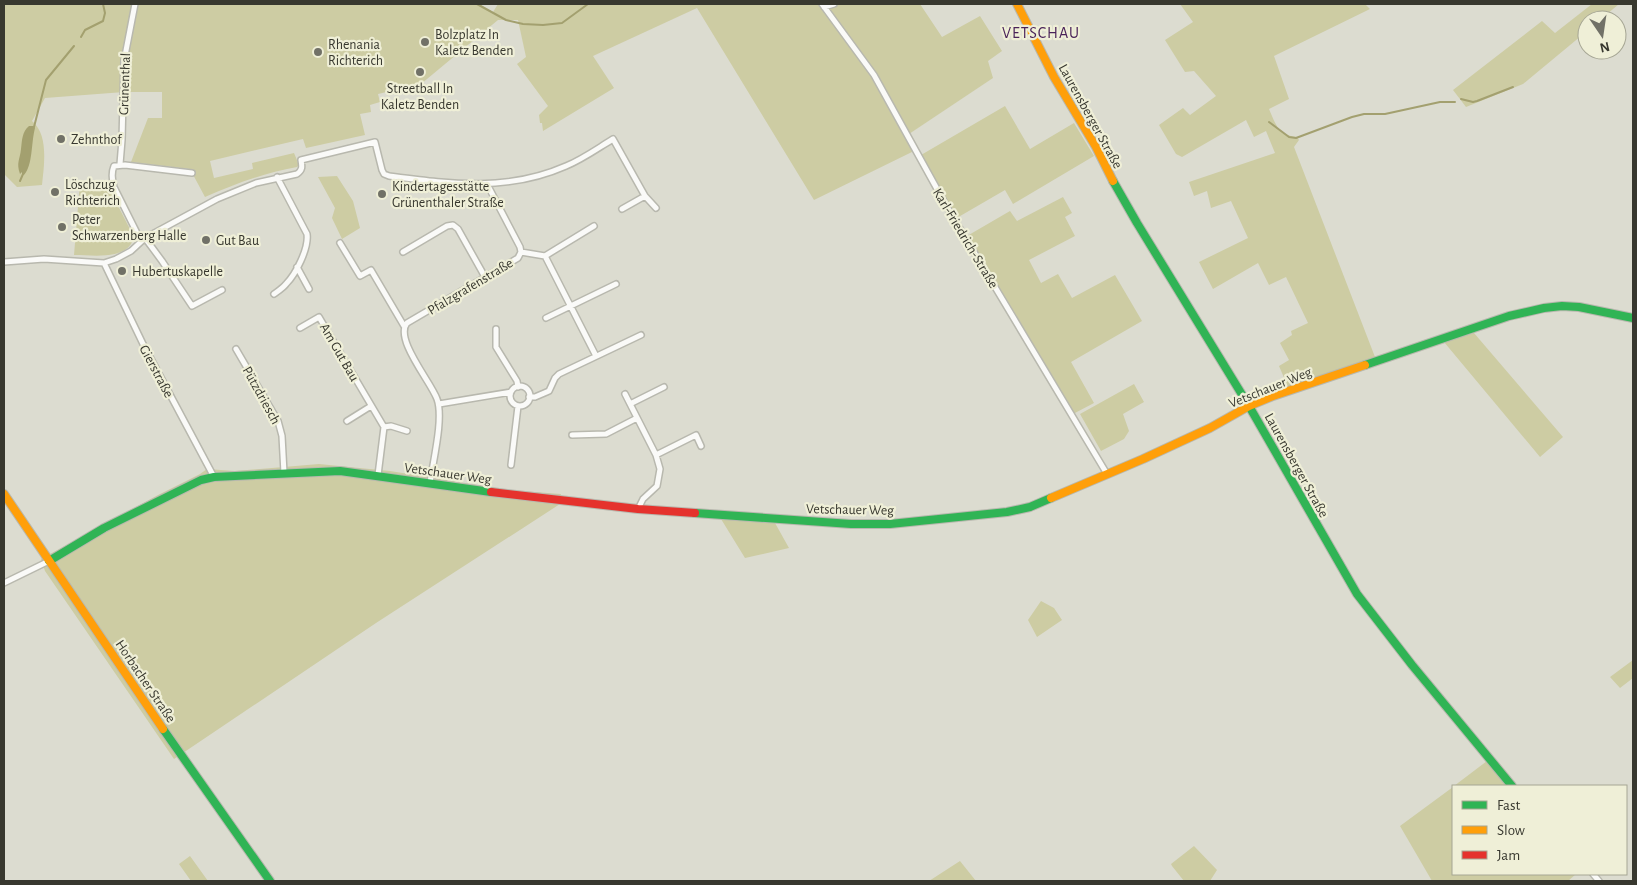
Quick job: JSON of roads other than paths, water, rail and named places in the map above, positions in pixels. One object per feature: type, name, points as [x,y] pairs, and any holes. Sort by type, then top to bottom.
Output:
[{"type":"street","name":"Grünenthal","points":[[135,4],[124,61],[123,130],[120,164],[114,166],[112,179],[143,240]]},
{"type":"street","points":[[823,5],[834,4]]},
{"type":"street","name":"Laurensberger Straße","points":[[1017,4],[1054,76],[1096,147],[1133,216],[1249,406],[1356,594],[1511,785]]},
{"type":"street","name":"Karl-Friedrich-Straße","points":[[823,5],[874,75],[947,207],[1107,474]]},
{"type":"street","points":[[4,262],[44,259],[104,263],[131,251],[143,240],[234,191],[297,174],[301,171],[301,160],[375,142],[382,170],[384,174],[389,176],[455,184],[487,184],[518,182],[549,173],[578,161],[613,139],[645,196],[656,208]]},
{"type":"street","points":[[120,164],[192,173]]},
{"type":"street","points":[[274,294],[286,284],[297,267],[308,242],[306,234],[277,178]]},
{"type":"street","name":"Pfalzgrafenstraße","points":[[404,326],[518,258],[521,252],[520,247],[487,184]]},
{"type":"street","points":[[622,210],[645,196]]},
{"type":"street","points":[[403,252],[453,224],[458,229],[485,277]]},
{"type":"street","points":[[521,252],[545,256],[594,226]]},
{"type":"street","points":[[143,240],[162,261],[192,306],[222,290]]},
{"type":"street","points":[[340,243],[360,276],[371,270],[404,326],[405,340],[437,397],[440,411],[430,483]]},
{"type":"street","points":[[545,256],[572,305],[596,356]]},
{"type":"street","name":"Gierstraße","points":[[104,263],[142,344],[214,477]]},
{"type":"street","points":[[297,267],[309,289]]},
{"type":"street","points":[[546,318],[616,284]]},
{"type":"street","name":"Vetschauer Weg","points":[[49,561],[137,510],[201,480],[214,477],[284,473],[340,471],[638,509],[851,524],[890,524],[1023,510],[1210,428],[1249,406],[1273,396],[1526,312],[1545,308],[1578,307],[1633,318]]},
{"type":"street","name":"Am Gut Bau","points":[[300,328],[319,317],[384,427]]},
{"type":"street","points":[[496,329],[496,346],[517,381],[518,387]]},
{"type":"street","points":[[529,397],[536,397],[549,391],[558,374],[641,335]]},
{"type":"street","name":"Pützdriesch","points":[[236,349],[278,421],[282,436],[284,473]]},
{"type":"street","points":[[439,404],[511,392],[518,387],[526,389],[529,397],[526,404],[518,406],[511,401],[511,392]]},
{"type":"street","points":[[630,404],[664,387]]},
{"type":"street","points":[[625,394],[656,455],[660,469],[657,486],[643,499],[638,509]]},
{"type":"street","points":[[347,421],[371,406]]},
{"type":"street","points":[[511,465],[518,406]]},
{"type":"street","points":[[572,435],[606,434],[637,418]]},
{"type":"street","points":[[378,475],[384,427],[391,426],[407,431]]},
{"type":"street","points":[[656,455],[696,434],[702,446]]},
{"type":"street","name":"Horbacher Straße","points":[[4,494],[232,829],[270,881]]},
{"type":"street","points":[[4,583],[49,561]]},
{"type":"waterway","points":[[81,37],[85,30],[103,21],[105,13],[103,4]]},
{"type":"waterway","points":[[477,4],[506,20],[523,24],[543,25],[562,23],[588,4]]},
{"type":"waterway","points":[[34,127],[46,80],[74,46]]},
{"type":"waterway","points":[[1461,99],[1473,102],[1513,87]]},
{"type":"waterway","points":[[1269,122],[1289,137],[1296,138],[1364,114],[1385,114],[1440,102],[1455,102]]},
{"type":"waterway","points":[[20,181],[23,174]]},
{"type":"place","name":"Bolzplatz In Kaletz Benden","points":[[425,42]]},
{"type":"place","name":"Rhenania Richterich","points":[[318,52]]},
{"type":"place","name":"Streetball In Kaletz Benden","points":[[420,72]]},
{"type":"place","name":"Zehnthof","points":[[61,139]]},
{"type":"place","name":"Löschzug Richterich","points":[[55,192]]},
{"type":"place","name":"Kindertagesstätte Grünenthaler Straße","points":[[382,194]]},
{"type":"place","name":"Peter Schwarzenberg Halle","points":[[62,227]]},
{"type":"place","name":"Gut Bau","points":[[206,240]]},
{"type":"place","name":"Hubertuskapelle","points":[[122,271]]},
{"type":"district","name":"VETSCHAU","points":[[1041,32]]}]
